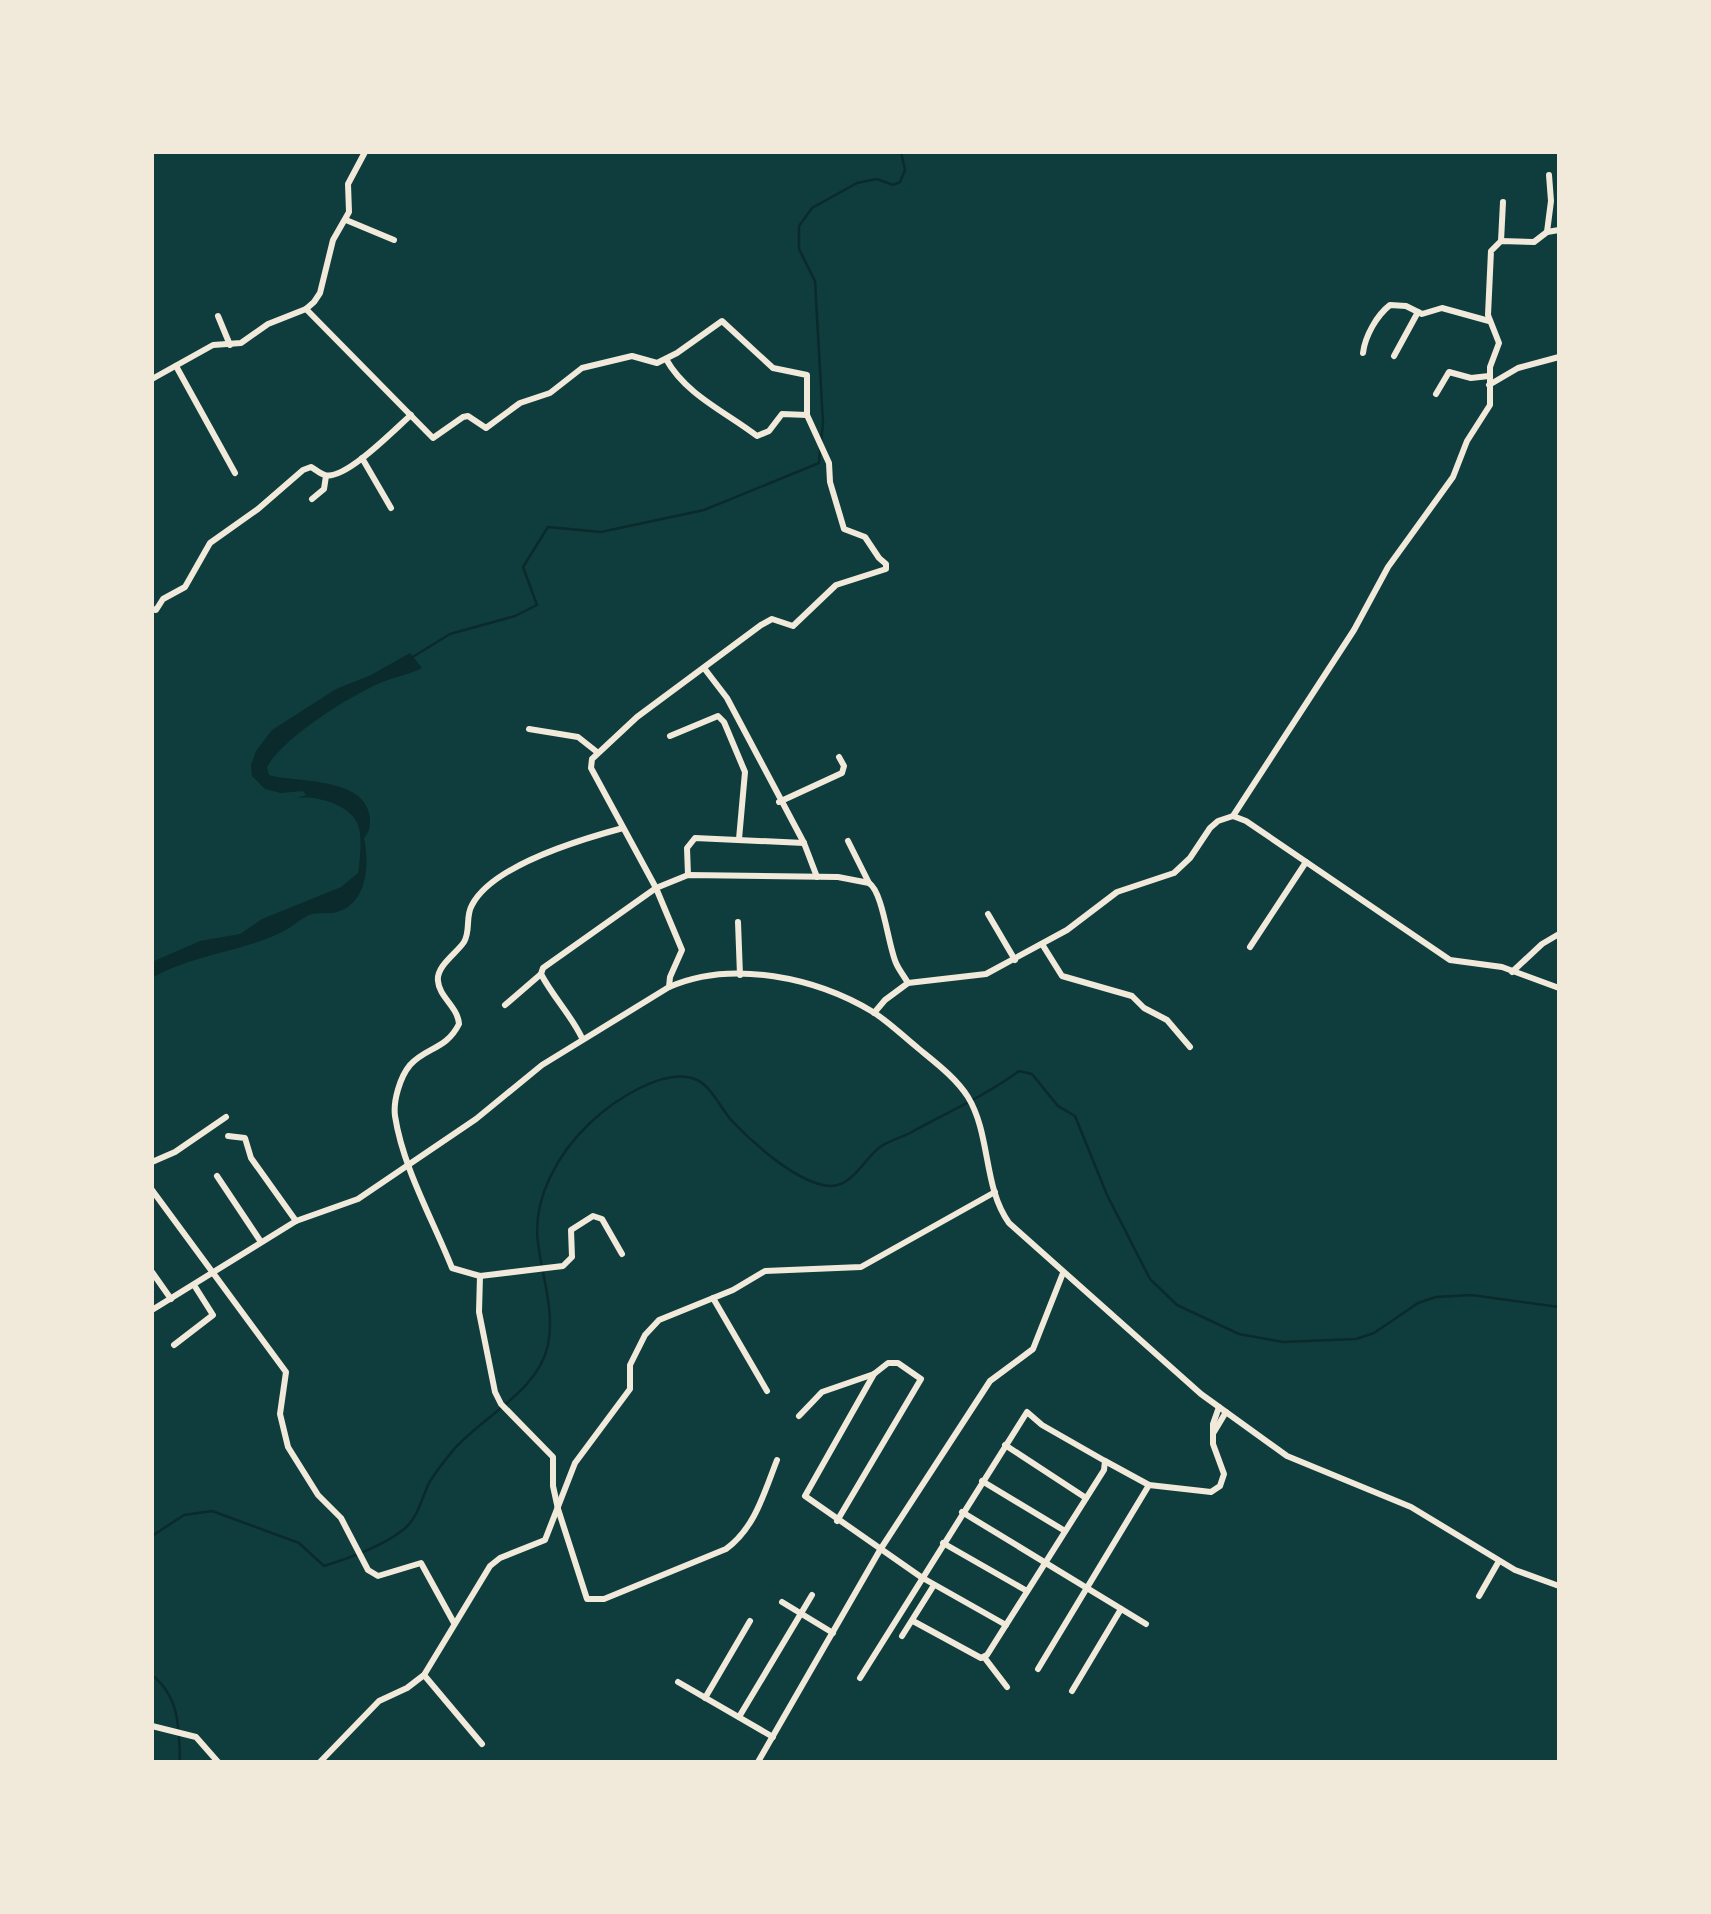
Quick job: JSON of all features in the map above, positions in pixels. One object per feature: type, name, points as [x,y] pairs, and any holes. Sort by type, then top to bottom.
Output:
[{"type":"street","points":[[152,379],[213,345],[242,343],[268,324],[306,309],[320,293],[333,240],[346,220],[348,184],[365,152]]},
{"type":"street","points":[[1547,232],[1551,201],[1549,175]]},
{"type":"street","points":[[1500,241],[1503,202]]},
{"type":"street","points":[[346,220],[394,240]]},
{"type":"street","points":[[874,1013],[885,1000],[908,983],[970,977],[1015,960],[1067,930],[1117,891],[1174,873],[1190,858],[1210,828],[1218,821],[1233,816],[1324,672],[1354,630],[1388,567],[1448,486],[1468,441],[1488,411],[1491,398],[1489,376],[1500,337],[1489,321],[1489,259],[1493,246],[1500,241],[1534,242],[1547,232],[1559,230]]},
{"type":"street","points":[[1363,352],[1366,338],[1386,307],[1395,304],[1418,312],[1442,308],[1489,321]]},
{"type":"street","points":[[306,309],[433,438],[468,416],[486,428],[520,403],[550,393],[582,368],[632,356],[652,363],[666,359],[722,321],[773,368],[806,375],[807,415],[829,463],[830,482],[844,529],[865,537],[878,558],[887,564],[886,569],[836,585],[793,626],[768,621],[597,752],[591,768],[656,888],[682,950],[670,977],[669,987]]},
{"type":"street","points":[[1394,356],[1418,312]]},
{"type":"street","points":[[218,316],[230,345]]},
{"type":"street","points":[[1489,385],[1518,368],[1559,357]]},
{"type":"street","points":[[666,359],[683,383],[719,412],[757,436],[772,429],[781,415],[807,415]]},
{"type":"street","points":[[176,366],[235,473]]},
{"type":"street","points":[[1436,394],[1449,372],[1471,378],[1489,376]]},
{"type":"street","points":[[326,476],[362,458],[411,415]]},
{"type":"street","points":[[362,458],[391,508]]},
{"type":"street","points":[[152,618],[154,609],[163,599],[185,587],[215,538],[258,509],[306,468],[314,468],[326,476]]},
{"type":"street","points":[[312,499],[324,489],[326,476]]},
{"type":"street","points":[[704,668],[727,698],[779,802],[804,843],[817,877]]},
{"type":"street","points":[[670,736],[718,716],[724,722],[746,772],[739,839]]},
{"type":"street","points":[[529,729],[579,737],[597,752]]},
{"type":"street","points":[[779,802],[842,773],[844,766],[839,757]]},
{"type":"street","points":[[1233,816],[1450,960],[1495,966],[1559,988]]},
{"type":"street","points":[[622,1255],[602,1219],[593,1216],[571,1230],[572,1257],[563,1266],[480,1276],[452,1268],[409,1164],[395,1116],[398,1093],[410,1065],[447,1042],[459,1024],[456,1012],[438,983],[438,974],[465,940],[472,904],[485,887],[507,873],[582,839],[623,828]]},
{"type":"street","points":[[688,875],[687,848],[690,841],[700,837],[804,843]]},
{"type":"street","points":[[848,841],[877,894],[883,926],[896,964],[908,983]]},
{"type":"street","points":[[1250,947],[1306,862]]},
{"type":"street","points":[[505,1005],[541,974],[549,962],[656,888],[688,875],[817,877],[869,883]]},
{"type":"street","points":[[988,914],[1015,960]]},
{"type":"street","points":[[738,922],[740,975]]},
{"type":"street","points":[[1512,972],[1531,953],[1559,934]]},
{"type":"street","points":[[1042,944],[1062,976],[1132,996],[1144,1008],[1167,1020],[1190,1047]]},
{"type":"street","points":[[541,974],[566,1009],[582,1038]]},
{"type":"street","points":[[152,1310],[296,1221],[351,1203],[476,1119],[542,1065],[669,987],[702,976],[740,975],[823,987],[874,1013],[952,1078],[969,1098],[995,1192],[1002,1213],[1009,1223],[1219,1407],[1296,1461],[1418,1510],[1499,1561],[1527,1576],[1559,1586]]},
{"type":"street","points":[[152,1162],[175,1152],[226,1117]]},
{"type":"street","points":[[228,1136],[244,1138],[251,1158],[296,1221]]},
{"type":"street","points":[[217,1176],[261,1242]]},
{"type":"street","points":[[152,1190],[211,1274],[286,1372],[280,1414],[288,1447],[317,1495],[341,1518],[368,1570],[378,1576],[421,1563],[454,1623]]},
{"type":"street","points":[[320,1762],[379,1702],[401,1692],[424,1675],[490,1566],[500,1558],[545,1540],[575,1463],[630,1389],[630,1365],[651,1326],[765,1271],[861,1267],[995,1192]]},
{"type":"street","points":[[152,1272],[171,1299]]},
{"type":"street","points":[[758,1762],[880,1550],[993,1376],[1033,1349],[1063,1273]]},
{"type":"street","points":[[480,1276],[479,1312],[495,1392],[500,1404],[554,1457],[553,1486],[558,1509],[584,1594],[593,1601],[604,1599],[726,1549],[738,1540],[748,1528],[777,1460]]},
{"type":"street","points":[[152,1289],[160,1284]]},
{"type":"street","points":[[174,1345],[213,1315],[194,1285]]},
{"type":"street","points":[[713,1298],[767,1391]]},
{"type":"street","points":[[799,1416],[822,1392],[874,1374],[888,1363],[898,1363],[919,1376],[921,1383],[837,1521]]},
{"type":"street","points":[[874,1374],[804,1491],[807,1500],[920,1577],[1006,1625]]},
{"type":"street","points":[[860,1678],[920,1577],[1027,1412],[1042,1425],[1149,1485],[1202,1492],[1215,1490],[1224,1474],[1213,1444],[1213,1424],[1219,1407]]},
{"type":"street","points":[[1214,1432],[1226,1412]]},
{"type":"street","points":[[1005,1446],[1086,1498]]},
{"type":"street","points":[[984,1657],[1104,1469],[1105,1461]]},
{"type":"street","points":[[982,1482],[1065,1531]]},
{"type":"street","points":[[1038,1669],[1149,1485]]},
{"type":"street","points":[[962,1513],[1146,1624]]},
{"type":"street","points":[[943,1543],[1027,1591]]},
{"type":"street","points":[[1479,1595],[1499,1561]]},
{"type":"street","points":[[902,1636],[934,1585]]},
{"type":"street","points":[[739,1717],[812,1595]]},
{"type":"street","points":[[782,1602],[833,1633]]},
{"type":"street","points":[[1072,1691],[1121,1609]]},
{"type":"street","points":[[705,1698],[750,1621]]},
{"type":"street","points":[[913,1621],[984,1657],[1007,1687]]},
{"type":"street","points":[[424,1675],[482,1744]]},
{"type":"street","points":[[678,1682],[773,1737]]},
{"type":"street","points":[[152,1726],[196,1737],[218,1762]]},
{"type":"water","points":[[410,653],[422,668],[380,683],[335,708],[287,743],[267,767],[269,775],[343,788],[366,804],[370,818],[364,838],[366,872],[353,903],[333,913],[310,915],[268,938],[184,963],[152,978],[152,962],[200,941],[240,934],[262,919],[341,887],[358,873],[360,833],[356,820],[350,813],[324,800],[297,798],[306,795],[303,791],[281,793],[265,789],[252,776],[251,765],[256,751],[272,730],[336,689],[371,675]]},
{"type":"waterway","points":[[821,443],[823,423],[815,281],[799,249],[799,226],[812,208],[857,183],[877,179],[893,185],[900,182],[905,170],[901,152]]},
{"type":"waterway","points":[[411,658],[450,634],[515,616],[537,605],[523,567],[548,527],[601,532],[704,510],[819,463],[820,449]]},
{"type":"waterway","points":[[152,1536],[184,1515],[212,1511],[299,1543],[324,1566],[375,1547],[403,1530],[416,1514],[429,1483],[441,1465],[467,1436],[522,1389],[542,1361],[548,1345],[550,1319],[537,1226],[544,1193],[558,1162],[590,1123],[611,1105],[640,1088],[670,1077],[684,1077],[702,1083],[732,1121],[764,1151],[804,1178],[830,1186],[838,1185],[852,1177],[883,1145],[965,1104],[1019,1071],[1032,1074],[1058,1106],[1075,1116],[1107,1195],[1150,1279],[1177,1305],[1239,1334],[1283,1342],[1356,1339],[1374,1333],[1418,1303],[1436,1297],[1471,1295],[1559,1307]]},
{"type":"waterway","points":[[152,1675],[173,1703],[178,1726],[180,1762]]}]
